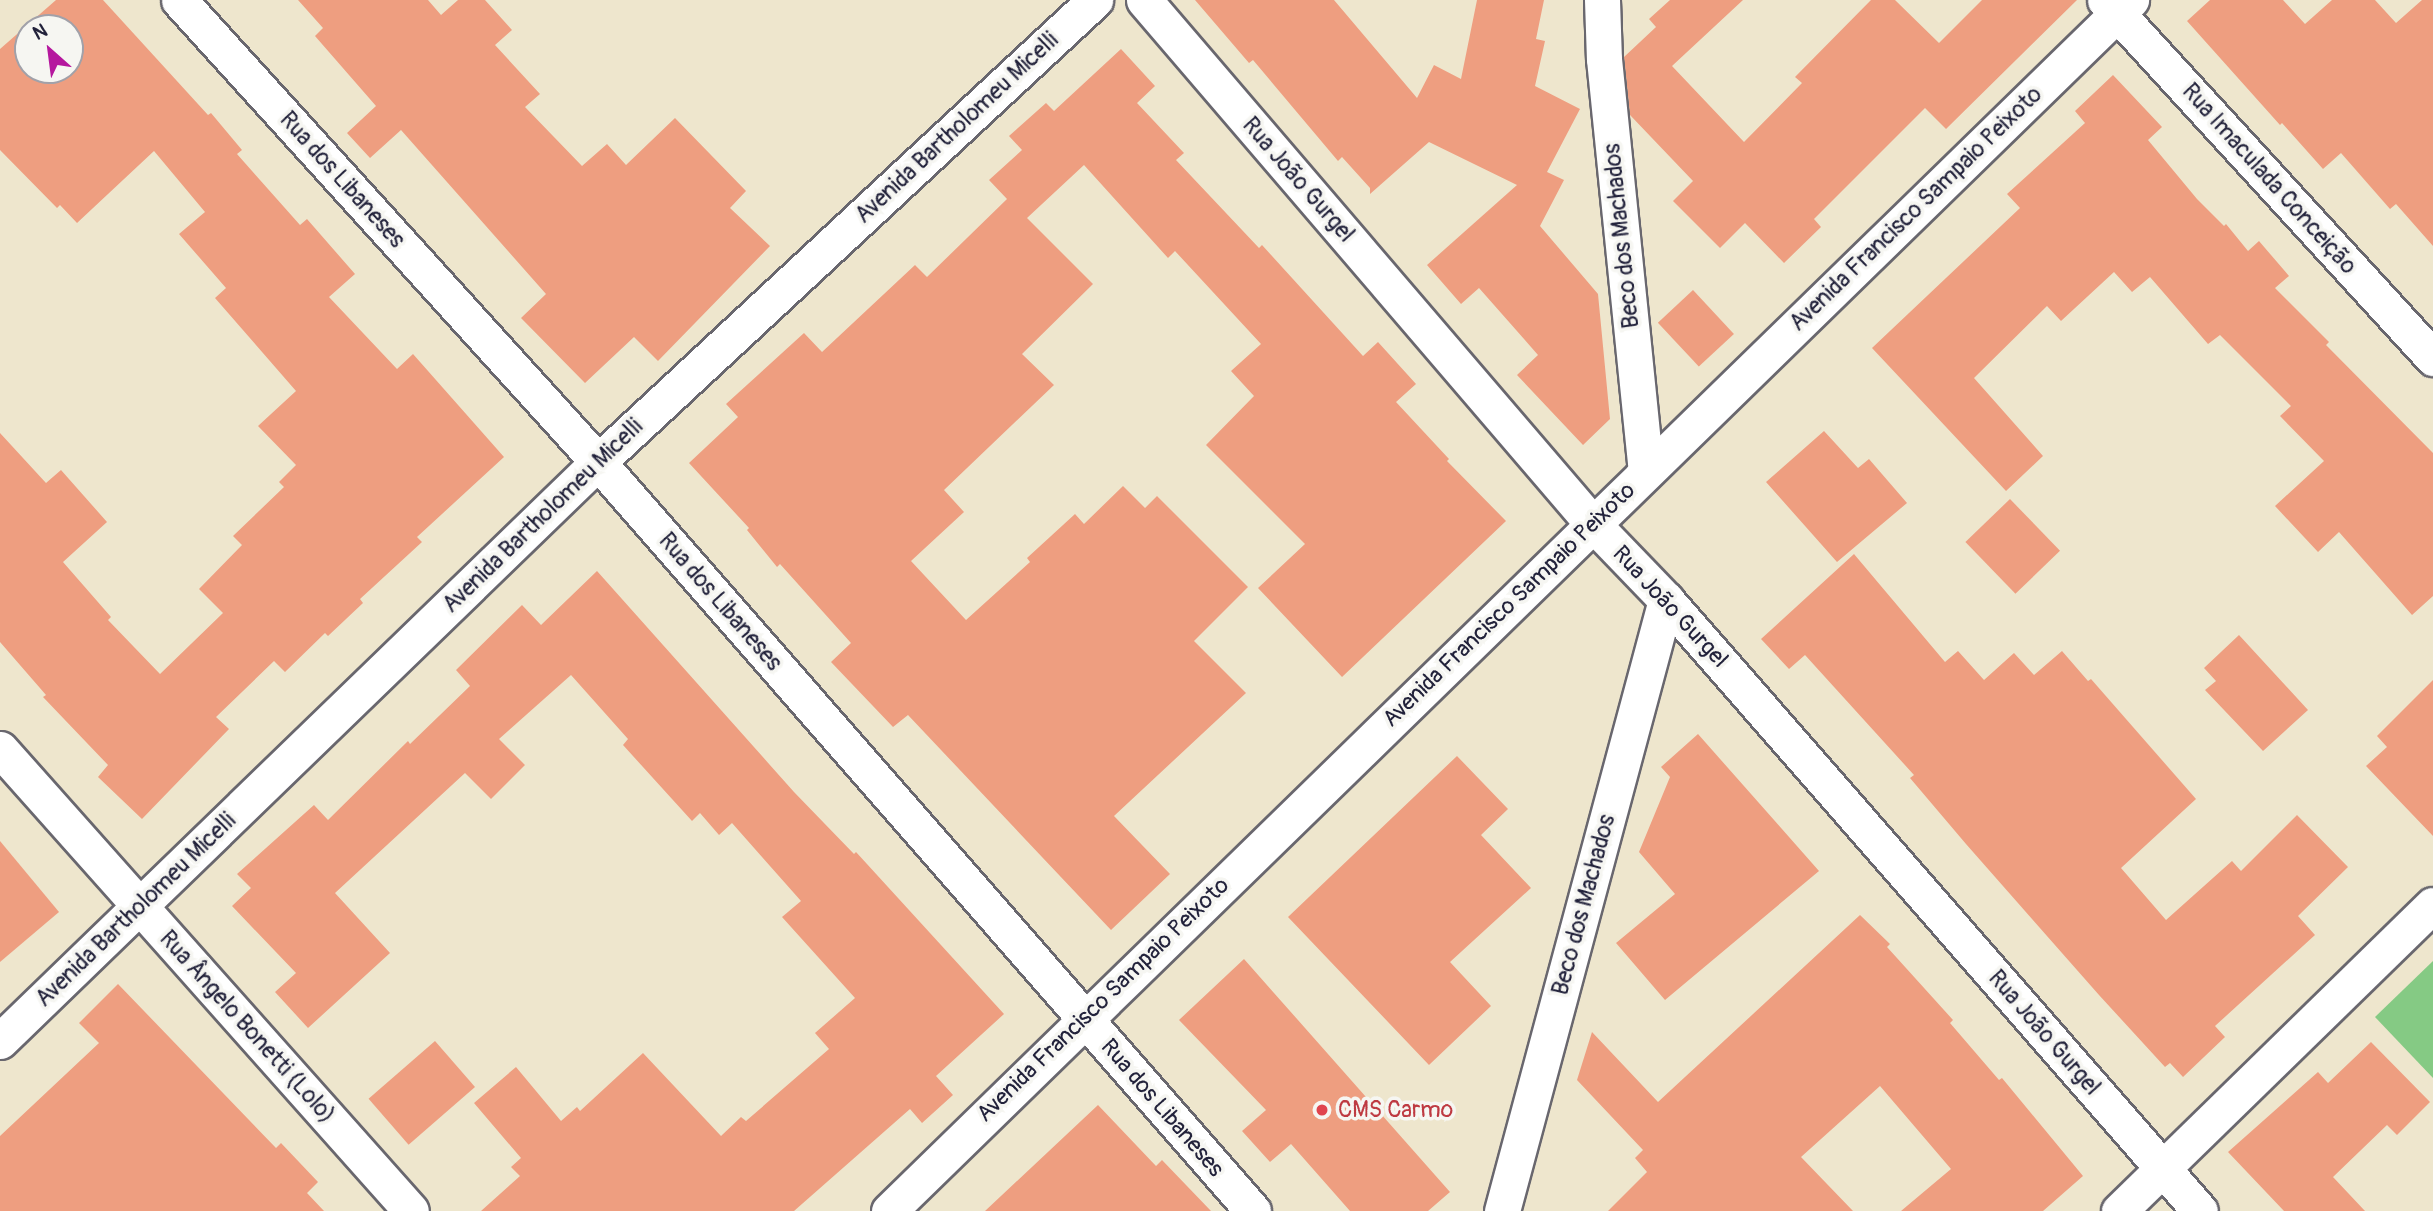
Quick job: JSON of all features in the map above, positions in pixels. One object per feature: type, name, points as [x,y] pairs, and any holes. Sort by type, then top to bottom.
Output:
[{"type":"street","name":"Rua dos Libaneses","points":[[179,0],[597,462],[1253,1211]]},
{"type":"street","name":"Avenida Bartholomeu Micelli","points":[[0,1041],[597,462],[1095,0]]},
{"type":"street","name":"Rua João Gurgel","points":[[1144,0],[1592,523],[1666,600],[2200,1211]]},
{"type":"street","name":"Beco dos Machados","points":[[1602,0],[1604,59],[1646,472]]},
{"type":"street","name":"Avenida Francisco Sampaio Peixoto","points":[[889,1211],[1646,472],[2118,4]]},
{"type":"street","name":"Rua Imaculada Conceição","points":[[2118,4],[2433,358]]},
{"type":"street","name":"Beco dos Machados","points":[[1502,1211],[1666,600]]},
{"type":"street","name":"Rua Ângelo Bonetti (Lolo)","points":[[0,749],[411,1211]]},
{"type":"street","points":[[2119,1211],[2433,905]]},
{"type":"green space","points":[[2433,961],[2433,1078],[2375,1017]]},
{"type":"building","points":[[56,0],[103,0],[208,115],[211,113],[242,150],[237,154],[300,225],[307,219],[355,274],[329,297],[397,369],[413,354],[504,457],[417,537],[422,542],[360,599],[363,603],[328,636],[325,633],[285,672],[274,661],[216,717],[229,729],[142,819],[98,777],[108,765],[43,697],[46,695],[0,642],[0,433],[46,483],[61,470],[107,522],[63,562],[111,617],[108,620],[160,674],[223,613],[199,589],[242,545],[233,536],[284,487],[279,482],[296,465],[258,426],[296,391],[215,298],[226,288],[179,234],[205,212],[154,151],[77,223],[60,205],[57,208],[0,150],[0,49],[14,37],[14,84],[84,84],[84,14],[40,14]]},
{"type":"building","points":[[298,0],[428,0],[441,15],[458,0],[485,0],[512,30],[495,45],[540,94],[525,107],[582,166],[607,144],[626,165],[675,118],[746,191],[730,208],[770,246],[658,361],[634,337],[585,383],[521,318],[546,294],[401,130],[370,158],[347,133],[376,106],[315,36],[323,28]]},
{"type":"building","points":[[1195,0],[1334,0],[1417,98],[1434,65],[1461,79],[1477,0],[1544,0],[1536,39],[1545,41],[1535,86],[1580,109],[1547,172],[1564,180],[1540,226],[1598,294],[1610,419],[1583,445],[1517,375],[1538,355],[1479,288],[1461,304],[1427,265],[1517,185],[1429,142],[1370,194],[1370,188],[1342,157],[1338,161],[1253,60],[1249,63]]},
{"type":"building","points":[[1670,0],[1743,0],[1672,66],[1744,142],[1802,83],[1795,77],[1871,0],[1895,0],[1939,43],[1982,0],[2077,0],[1946,129],[1925,108],[1814,219],[1821,227],[1784,263],[1745,223],[1720,248],[1673,201],[1693,181],[1630,115],[1624,57],[1656,27],[1649,19]]},
{"type":"building","points":[[2210,0],[2283,0],[2305,24],[2332,0],[2375,0],[2396,23],[2422,0],[2433,0],[2433,246],[2396,204],[2390,209],[2341,153],[2323,169],[2282,123],[2280,125],[2187,21]]},
{"type":"building","points":[[1121,49],[1155,86],[1137,103],[1184,153],[1176,160],[1259,248],[1262,245],[1363,356],[1378,342],[1416,384],[1396,402],[1449,459],[1447,461],[1506,521],[1342,677],[1258,588],[1305,544],[1206,445],[1254,396],[1231,371],[1261,344],[1175,251],[1168,258],[1084,165],[1027,218],[1093,284],[1022,354],[1054,385],[944,490],[964,512],[911,561],[966,620],[1030,562],[1027,558],[1075,514],[1084,524],[1123,486],[1145,508],[1157,496],[1248,587],[1194,641],[1246,693],[1114,816],[1170,874],[1111,930],[908,715],[893,727],[831,662],[851,643],[780,564],[777,567],[747,530],[749,528],[689,463],[738,417],[726,404],[804,333],[822,352],[915,265],[927,277],[1007,199],[989,180],[1022,150],[1009,136],[1046,103],[1054,111]]},
{"type":"building","points":[[2113,75],[2162,127],[2148,140],[2197,199],[2224,226],[2226,224],[2248,251],[2259,241],[2289,276],[2275,288],[2329,342],[2326,345],[2433,453],[2433,596],[2412,615],[2339,532],[2318,552],[2275,506],[2324,461],[2280,416],[2291,406],[2220,335],[2208,344],[2150,277],[2132,292],[2114,272],[2061,321],[2047,306],[1974,378],[2043,456],[2006,491],[1872,348],[2020,208],[2007,194],[2085,123],[2075,111]]},
{"type":"building","points":[[1693,290],[1734,334],[1699,367],[1658,323]]},
{"type":"building","points":[[1824,431],[1858,468],[1869,459],[1907,503],[1837,562],[1766,482]]},
{"type":"building","points":[[2010,499],[2060,551],[2015,594],[1965,542]]},
{"type":"building","points":[[1854,554],[1945,662],[1958,651],[1984,680],[2014,653],[2034,675],[2062,651],[2088,681],[2091,679],[2196,799],[2121,868],[2166,920],[2232,861],[2241,871],[2297,815],[2348,867],[2298,916],[2315,935],[2215,1026],[2225,1037],[2183,1077],[2170,1063],[2165,1067],[2099,995],[1910,778],[1914,775],[1805,655],[1789,669],[1761,639]]},
{"type":"building","points":[[597,571],[794,792],[854,854],[856,852],[1004,1014],[936,1076],[953,1095],[922,1123],[910,1109],[794,1211],[481,1211],[520,1176],[511,1167],[521,1158],[474,1103],[516,1067],[561,1121],[577,1107],[580,1111],[643,1053],[721,1136],[741,1117],[746,1121],[829,1049],[815,1033],[855,998],[782,917],[801,901],[732,823],[719,835],[700,813],[692,821],[623,745],[628,739],[571,675],[499,739],[525,765],[491,799],[465,773],[335,893],[390,953],[308,1028],[275,992],[296,973],[232,906],[251,888],[237,874],[314,805],[328,820],[408,741],[410,744],[470,686],[456,670],[522,605],[541,625]]},
{"type":"building","points":[[2239,635],[2308,710],[2263,751],[2205,690],[2216,681],[2204,668]]},
{"type":"building","points":[[2433,680],[2433,836],[2366,766],[2387,747],[2377,736]]},
{"type":"building","points":[[1698,734],[1819,871],[1665,1000],[1616,943],[1675,894],[1639,852],[1670,777],[1661,767]]},
{"type":"building","points":[[1457,756],[1508,809],[1481,835],[1531,888],[1450,962],[1491,1006],[1429,1065],[1288,917]]},
{"type":"building","points":[[0,841],[59,912],[0,962]]},
{"type":"building","points":[[1860,915],[1890,944],[1887,947],[1953,1020],[1950,1023],[1999,1080],[2002,1078],[2083,1176],[2043,1211],[1901,1211],[1951,1169],[1880,1086],[1801,1157],[1853,1211],[1608,1211],[1647,1172],[1635,1158],[1643,1150],[1577,1080],[1592,1032],[1658,1102]]},
{"type":"building","points":[[1244,959],[1450,1192],[1428,1211],[1350,1211],[1291,1144],[1270,1162],[1242,1131],[1266,1110],[1179,1020]]},
{"type":"building","points":[[118,984],[276,1148],[281,1143],[318,1182],[307,1193],[324,1211],[0,1211],[0,1136],[99,1043],[79,1023]]},
{"type":"building","points":[[435,1041],[475,1087],[409,1145],[369,1099]]},
{"type":"building","points":[[2371,1042],[2430,1102],[2397,1135],[2387,1125],[2333,1177],[2365,1211],[2284,1211],[2228,1152],[2318,1072],[2328,1083]]},
{"type":"building","points":[[1098,1105],[1156,1166],[1162,1160],[1211,1211],[985,1211]]},
{"type":"place","name":"CMS Carmo","points":[[1322,1110]]}]
